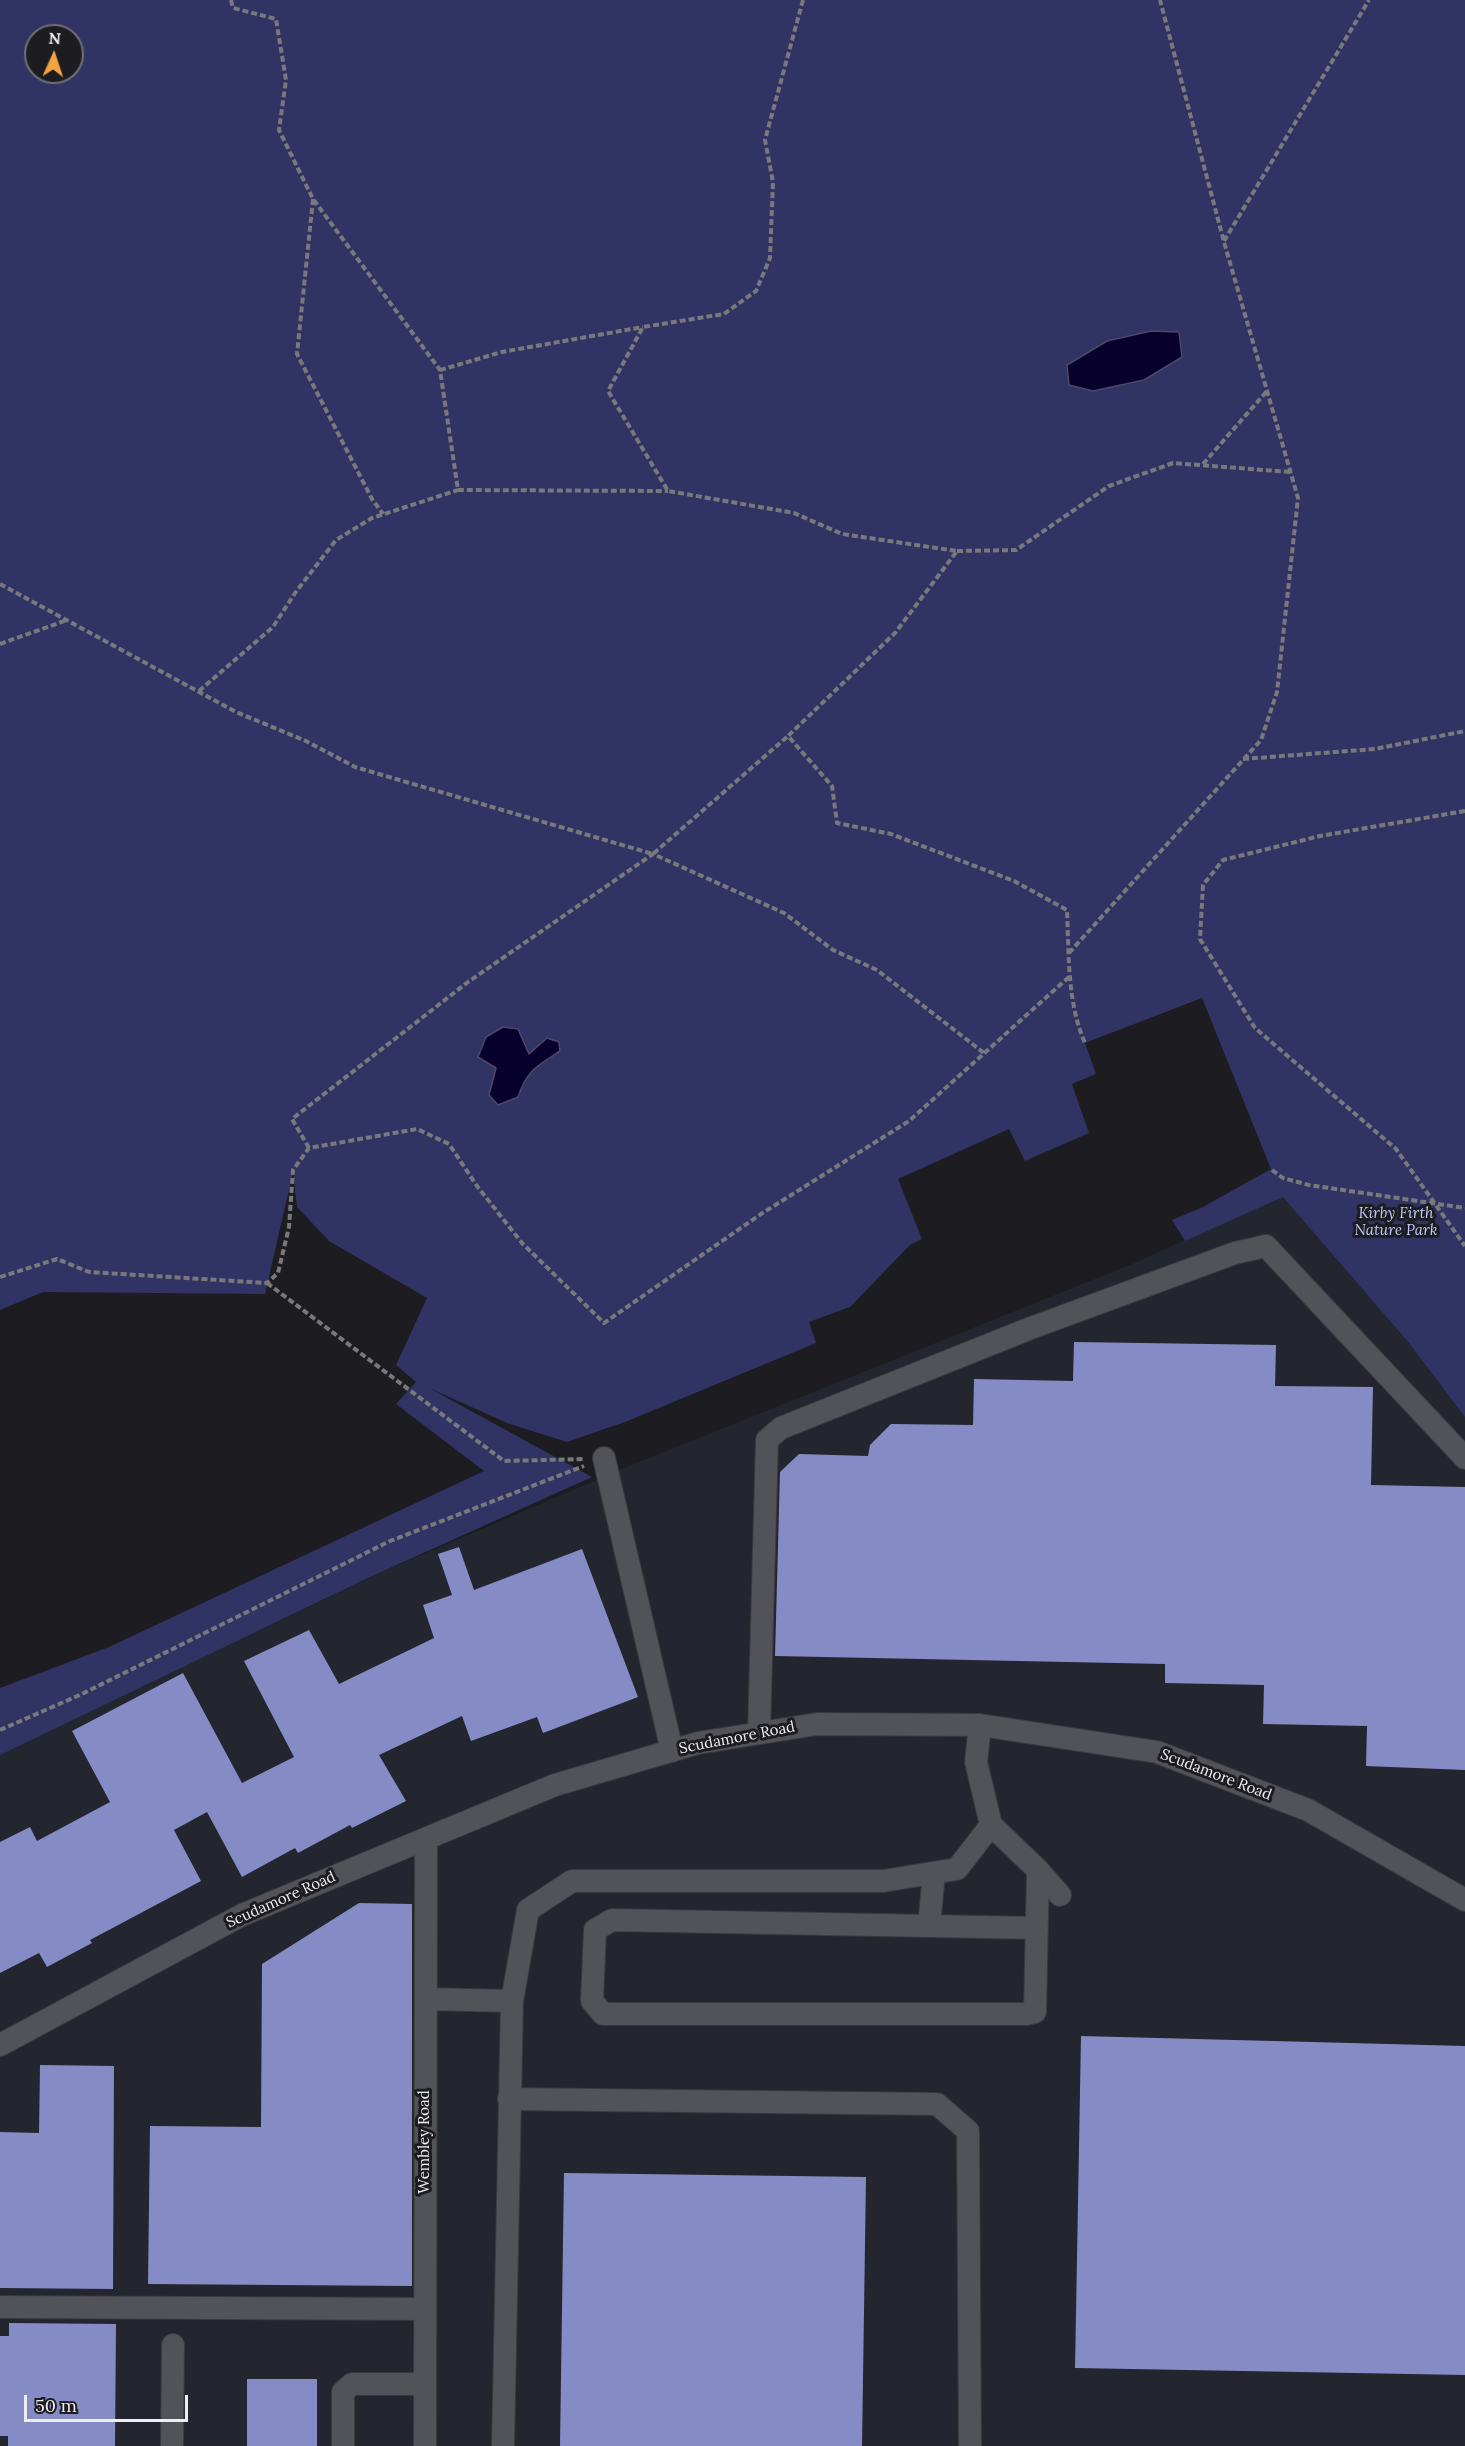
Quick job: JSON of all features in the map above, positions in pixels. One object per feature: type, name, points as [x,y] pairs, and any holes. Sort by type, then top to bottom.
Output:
[{"type":"street","points":[[759,1733],[767,1440],[781,1428],[906,1380],[1031,1328],[1235,1253],[1266,1246],[1465,1458]]},
{"type":"street","points":[[604,1458],[672,1751]]},
{"type":"street","name":"Scudamore Road","points":[[0,2045],[242,1915],[555,1785],[698,1743],[817,1724],[980,1725],[1157,1752],[1308,1810],[1465,1900]]},
{"type":"street","points":[[980,1725],[976,1762],[991,1825],[1038,1870],[1060,1895]]},
{"type":"street","points":[[503,2446],[512,2001],[528,1910],[572,1881],[883,1881],[957,1869],[991,1825]]},
{"type":"street","name":"Wembley Road","points":[[425,2446],[426,1839]]},
{"type":"street","points":[[1037,1928],[612,1920],[595,1930],[592,2001],[603,2014],[1026,2014],[1035,2012],[1037,1928],[1038,1870]]},
{"type":"street","points":[[928,1926],[934,1873]]},
{"type":"street","points":[[426,1999],[512,2001]]},
{"type":"street","points":[[509,2099],[937,2104],[968,2131],[970,2446]]},
{"type":"street","points":[[0,2307],[425,2309]]},
{"type":"street","points":[[172,2446],[173,2345]]},
{"type":"street","points":[[343,2446],[343,2392],[352,2384],[425,2384]]},
{"type":"path","points":[[231,0],[232,8],[276,20],[286,80],[279,130],[313,199],[440,370],[458,490]]},
{"type":"path","points":[[440,370],[502,352],[724,314],[756,291],[771,258],[773,182],[765,140],[803,0]]},
{"type":"path","points":[[1069,954],[1261,740],[1277,692],[1298,498],[1224,242],[1160,0]]},
{"type":"path","points":[[1224,242],[1369,0]]},
{"type":"path","points":[[313,199],[297,354],[372,499],[383,514]]},
{"type":"path","points":[[643,327],[608,391],[668,491]]},
{"type":"path","points":[[1202,465],[1267,391]]},
{"type":"path","points":[[198,692],[273,627],[295,593],[336,540],[372,518],[458,490],[668,491],[794,513],[842,534],[957,551],[1016,549],[1109,486],[1173,463],[1290,472]]},
{"type":"path","points":[[309,1148],[292,1119],[468,981],[653,854],[788,736],[895,633],[957,551]]},
{"type":"path","points":[[0,584],[236,712],[306,741],[355,767],[653,854],[784,913],[832,950],[877,970],[984,1053]]},
{"type":"path","points":[[0,644],[67,620]]},
{"type":"path","points":[[1244,759],[1375,749],[1465,731]]},
{"type":"path","points":[[788,736],[832,786],[837,823],[891,834],[1003,876],[1067,910],[1076,1022],[1085,1043]]},
{"type":"path","points":[[1465,812],[1320,836],[1223,860],[1203,885],[1200,939],[1255,1028],[1396,1149],[1465,1246]]},
{"type":"path","points":[[267,1283],[278,1273],[289,1227],[293,1170],[309,1148],[417,1129],[449,1144],[477,1186],[522,1243],[604,1323],[761,1214],[909,1121],[1071,975]]},
{"type":"path","points":[[1272,1170],[1283,1178],[1309,1185],[1465,1208]]},
{"type":"path","points":[[0,1277],[57,1259],[89,1272],[267,1283],[504,1461],[604,1458]]},
{"type":"path","points":[[0,1730],[82,1694],[390,1541],[604,1458]]},
{"type":"shaded area","points":[[1151,331],[1179,332],[1182,357],[1144,380],[1093,391],[1069,385],[1067,365],[1107,341]]},
{"type":"shaded area","points":[[503,1027],[518,1029],[529,1054],[547,1038],[559,1042],[560,1051],[534,1069],[521,1088],[518,1097],[498,1105],[489,1095],[496,1068],[478,1057],[486,1037]]},
{"type":"shaded area","points":[[1283,1196],[1409,1343],[1465,1415],[1465,2446],[0,2446],[0,1746],[274,1624],[368,1578],[629,1466],[1132,1264]]},
{"type":"green space","name":"Kirby Firth Nature Park","points":[[0,0],[1465,0],[1465,1417],[1409,1343],[1283,1197],[1185,1241],[1172,1220],[1203,1207],[1271,1169],[1202,998],[1085,1043],[1096,1074],[1072,1084],[1089,1133],[1025,1161],[1009,1129],[898,1179],[922,1239],[910,1245],[850,1307],[809,1322],[816,1343],[625,1422],[567,1442],[507,1423],[429,1388],[592,1477],[368,1578],[0,1755],[0,1688],[109,1647],[484,1471],[396,1404],[416,1382],[396,1365],[427,1298],[329,1241],[297,1207],[293,1172],[265,1294],[43,1292],[0,1310]]},
{"type":"building","points":[[1074,1342],[1276,1345],[1275,1386],[1373,1387],[1371,1485],[1465,1487],[1465,1770],[1366,1766],[1367,1726],[1263,1724],[1264,1685],[1165,1683],[1165,1664],[775,1656],[780,1472],[799,1454],[868,1456],[870,1445],[891,1424],[973,1425],[974,1379],[1073,1381]]},
{"type":"building","points":[[459,1547],[474,1590],[582,1549],[638,1697],[543,1733],[537,1717],[471,1741],[462,1716],[379,1755],[406,1801],[352,1828],[350,1825],[298,1853],[295,1848],[242,1877],[207,1812],[174,1830],[201,1881],[90,1940],[92,1943],[47,1967],[39,1953],[0,1973],[0,1842],[30,1827],[37,1841],[110,1802],[72,1731],[183,1673],[242,1783],[294,1757],[244,1661],[309,1630],[339,1684],[434,1638],[423,1605],[452,1595],[438,1554]]},
{"type":"building","points":[[359,1903],[412,1904],[412,2286],[148,2284],[150,2126],[261,2127],[262,1964]]},
{"type":"building","points":[[1081,2036],[1465,2046],[1465,2375],[1075,2368]]},
{"type":"building","points":[[40,2065],[114,2066],[113,2289],[0,2288],[0,2132],[39,2133]]},
{"type":"building","points":[[564,2173],[866,2177],[862,2446],[560,2446]]},
{"type":"building","points":[[9,2323],[116,2324],[115,2446],[8,2446],[8,2436],[0,2436],[0,2336],[9,2336]]},
{"type":"building","points":[[247,2379],[317,2379],[317,2446],[247,2446]]}]
